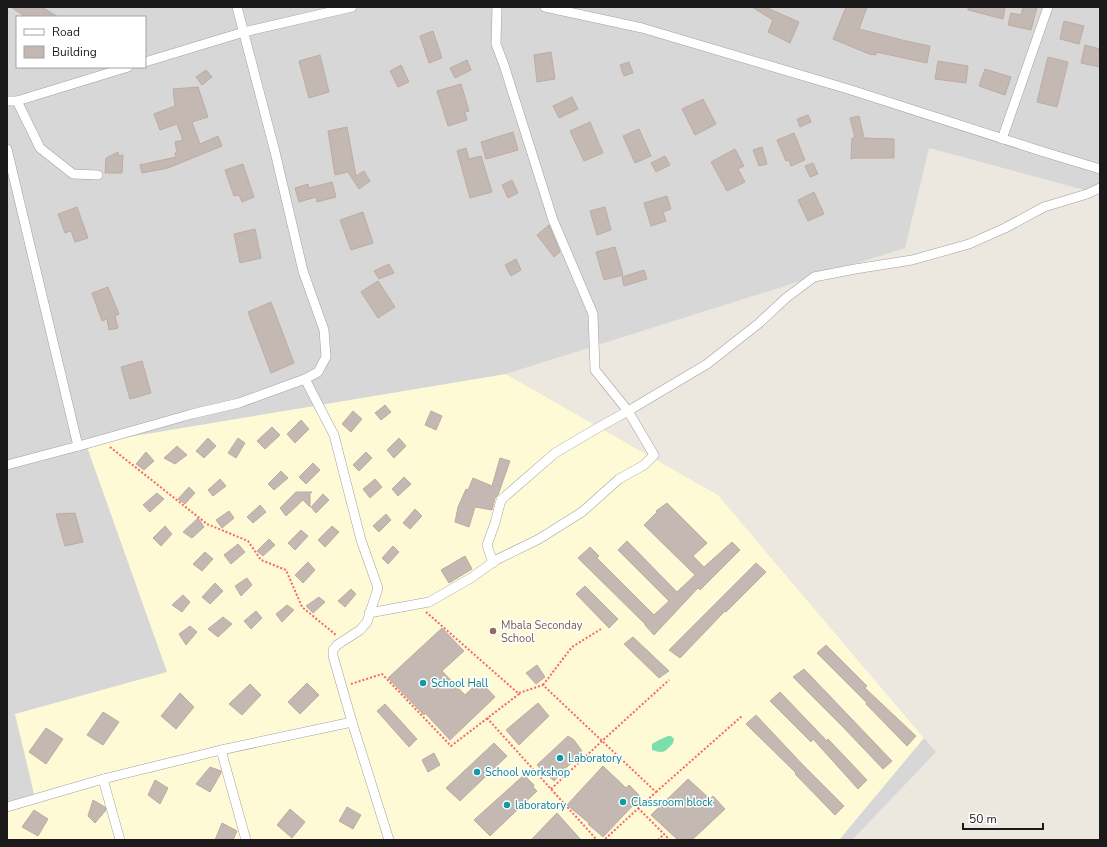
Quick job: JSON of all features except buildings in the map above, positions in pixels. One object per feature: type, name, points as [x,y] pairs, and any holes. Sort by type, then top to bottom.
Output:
[{"type":"street","points":[[7,465],[192,414],[240,403],[305,379],[318,372],[326,357],[324,330],[303,271],[237,7]]},
{"type":"street","points":[[146,62],[244,32],[352,7]]},
{"type":"street","points":[[369,613],[429,602],[471,578],[493,563],[540,539],[582,512],[619,479],[644,465],[654,455],[628,411],[595,370],[593,314],[552,220],[504,65],[496,44],[497,7]]},
{"type":"street","points":[[545,7],[642,28],[848,89],[1100,169]]},
{"type":"street","points":[[1002,139],[1048,7]]},
{"type":"street","points":[[7,101],[17,100],[125,68]]},
{"type":"street","points":[[17,100],[40,148],[74,174],[98,175]]},
{"type":"street","points":[[7,149],[78,446]]},
{"type":"street","points":[[493,563],[487,545],[501,500],[555,453],[707,364],[758,324],[786,298],[814,277],[912,260],[969,244],[1006,228],[1044,207],[1087,194],[1100,188]]},
{"type":"street","points":[[305,379],[334,435],[361,540],[378,588],[366,622],[360,630],[337,645],[333,650],[333,656],[389,840]]},
{"type":"street","points":[[7,807],[103,779],[221,750],[352,722]]},
{"type":"street","points":[[221,750],[246,840]]},
{"type":"street","points":[[103,779],[120,840]]},
{"type":"path","points":[[102,440],[207,524],[248,541],[261,560],[286,570],[302,607],[343,641]]},
{"type":"path","points":[[421,607],[519,694]]},
{"type":"path","points":[[342,687],[382,674],[451,746],[519,694],[543,685],[572,647],[601,629]]},
{"type":"path","points":[[551,789],[669,680]]},
{"type":"path","points":[[543,685],[656,792]]},
{"type":"path","points":[[604,840],[742,716]]},
{"type":"path","points":[[487,718],[597,840]]},
{"type":"path","points":[[638,808],[670,840]]},
{"type":"path","points":[[658,840],[664,834]]},
{"type":"shaded area","points":[[7,7],[1100,7],[1100,194],[929,148],[905,248],[506,374],[718,495],[936,752],[852,840],[7,840]]},
{"type":"shaded area","name":"Mbala Seconday School","points":[[506,374],[718,495],[924,738],[839,840],[7,840],[7,807],[35,798],[15,714],[167,672],[86,444]]},
{"type":"green space","points":[[671,736],[674,739],[673,743],[668,748],[662,752],[652,750],[652,744]]},
{"type":"place","name":"Mbala Seconday School","points":[[493,631]]},
{"type":"place","name":"School Hall","points":[[423,683]]},
{"type":"place","name":"Laboratory","points":[[560,758]]},
{"type":"place","name":"School workshop","points":[[477,772]]},
{"type":"place","name":"Classroom block","points":[[623,802]]},
{"type":"place","name":"laboratory","points":[[507,805]]}]
